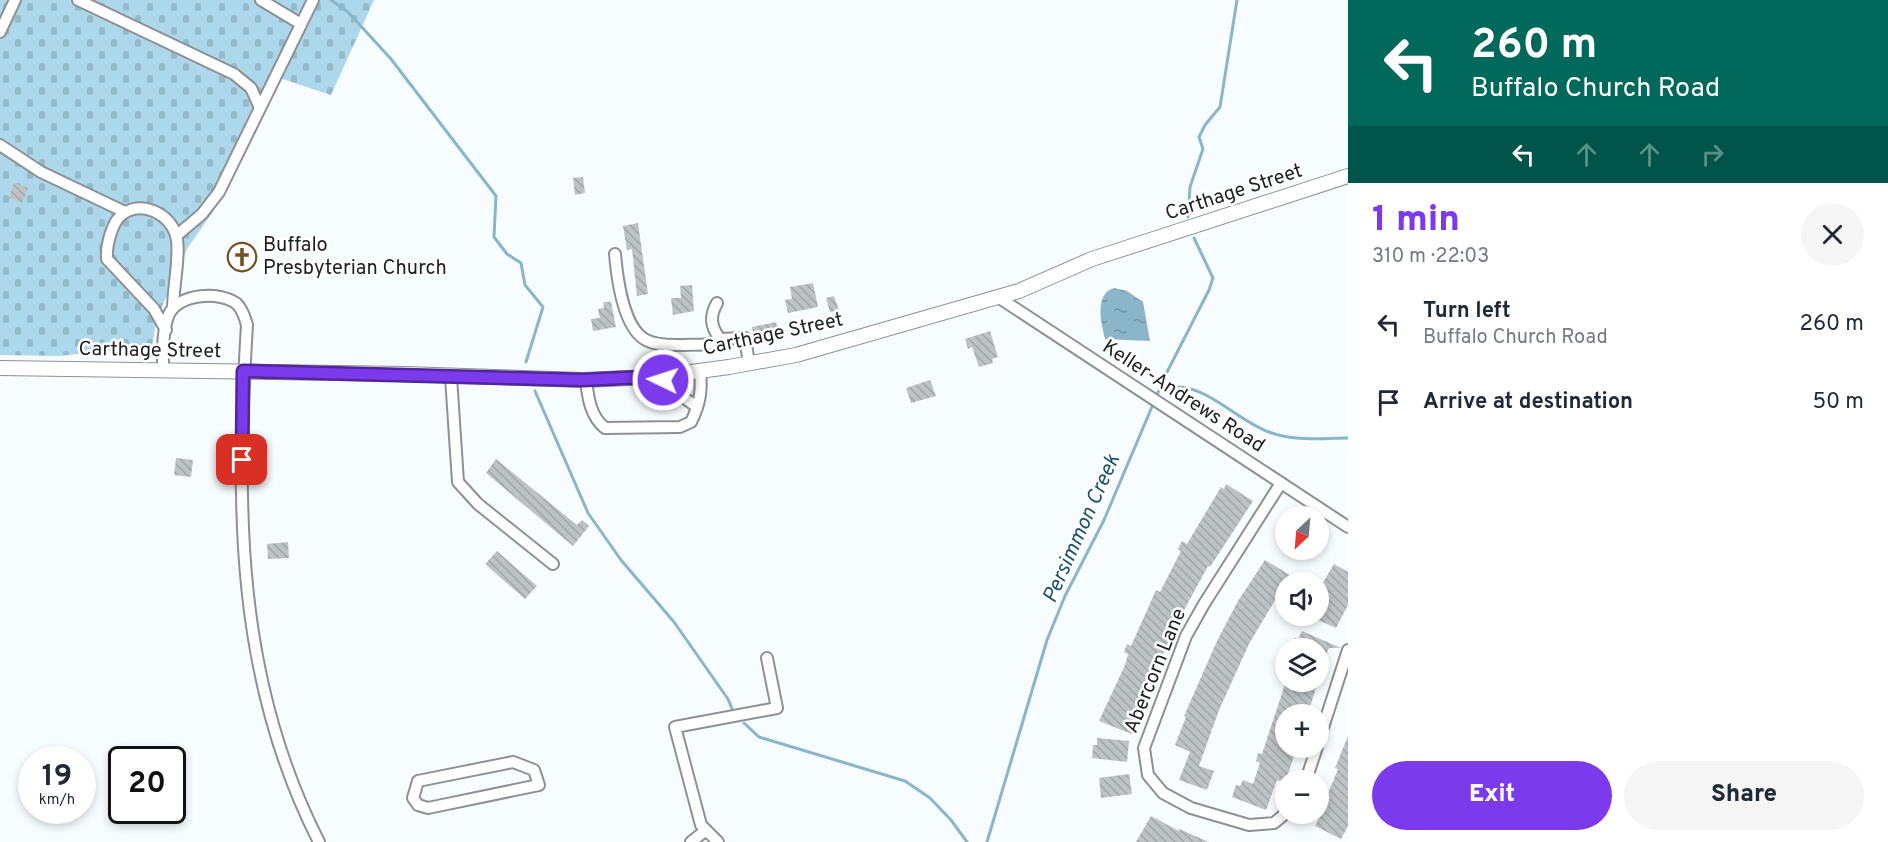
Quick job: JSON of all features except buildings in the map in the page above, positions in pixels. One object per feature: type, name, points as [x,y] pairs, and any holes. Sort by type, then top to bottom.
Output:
[{"type":"main road","name":"Carthage Street","points":[[0,368],[243,371],[586,380],[663,376],[700,371],[796,355],[1019,291],[1092,259],[1348,176]]},
{"type":"street","points":[[0,32],[15,0]]},
{"type":"street","points":[[78,0],[234,74],[251,88],[260,108]]},
{"type":"street","points":[[261,0],[302,24]]},
{"type":"street","points":[[176,236],[202,214],[219,192],[313,0]]},
{"type":"street","points":[[0,145],[41,172],[125,212]]},
{"type":"street","points":[[164,371],[166,330],[173,308],[176,236],[168,220],[159,213],[138,208],[125,212],[119,217],[106,248],[107,259],[154,309],[166,330]]},
{"type":"street","points":[[615,254],[625,309],[640,336],[658,344],[678,345],[707,344],[720,339],[745,338],[749,363]]},
{"type":"street","points":[[173,308],[190,299],[206,296],[229,300],[239,305],[247,325],[243,371],[240,499],[251,620],[260,670],[278,744],[298,799],[319,842]]},
{"type":"street","name":"Keller-Andrews Road","points":[[998,297],[1348,527]]},
{"type":"street","points":[[717,303],[712,312],[712,328],[720,339]]},
{"type":"street","points":[[586,380],[589,403],[596,418],[605,428],[680,427],[691,422],[702,394],[700,371]]},
{"type":"street","points":[[663,376],[666,386],[697,407]]},
{"type":"street","points":[[451,377],[458,482],[478,504],[553,564]]},
{"type":"street","name":"Abercorn Lane","points":[[1275,822],[1249,825],[1191,808],[1163,793],[1148,775],[1144,748],[1186,636],[1281,483]]},
{"type":"street","points":[[1329,710],[1348,650]]},
{"type":"street","points":[[718,842],[701,825],[675,727],[777,708],[767,658]]},
{"type":"street","points":[[513,762],[534,770],[539,785],[484,796],[428,808],[418,805],[413,798],[418,781],[513,762]]},
{"type":"street","points":[[691,842],[705,831]]},
{"type":"green space","points":[[0,0],[374,0],[331,95],[279,78],[212,213],[187,249],[157,318],[152,346],[59,356],[0,355]]},
{"type":"water","points":[[1114,288],[1127,291],[1143,302],[1150,341],[1105,339],[1101,303],[1108,291]]},
{"type":"waterway","points":[[331,0],[348,12],[391,59],[496,196],[494,237],[507,254],[521,263],[525,285],[543,307],[526,362]]},
{"type":"waterway","name":"Persimmon Creek","points":[[1188,217],[1190,187],[1203,149],[1199,137],[1205,125],[1220,107],[1237,0]]},
{"type":"waterway","name":"Persimmon Creek","points":[[987,842],[1047,640],[1065,596],[1104,520],[1165,376],[1209,290],[1213,278],[1194,238]]},
{"type":"waterway","points":[[1160,389],[1176,387],[1204,394],[1255,425],[1279,435],[1308,439],[1348,438]]},
{"type":"waterway","points":[[535,391],[588,513],[621,560],[674,622],[728,699],[733,711]]},
{"type":"waterway","points":[[744,723],[759,737],[905,781],[930,798],[951,820],[967,842]]},
{"type":"place","name":"Buffalo Presbyterian Church","points":[[242,257]]},
{"type":"route","points":[[242,460],[243,371],[583,380],[663,376],[663,380]]}]
